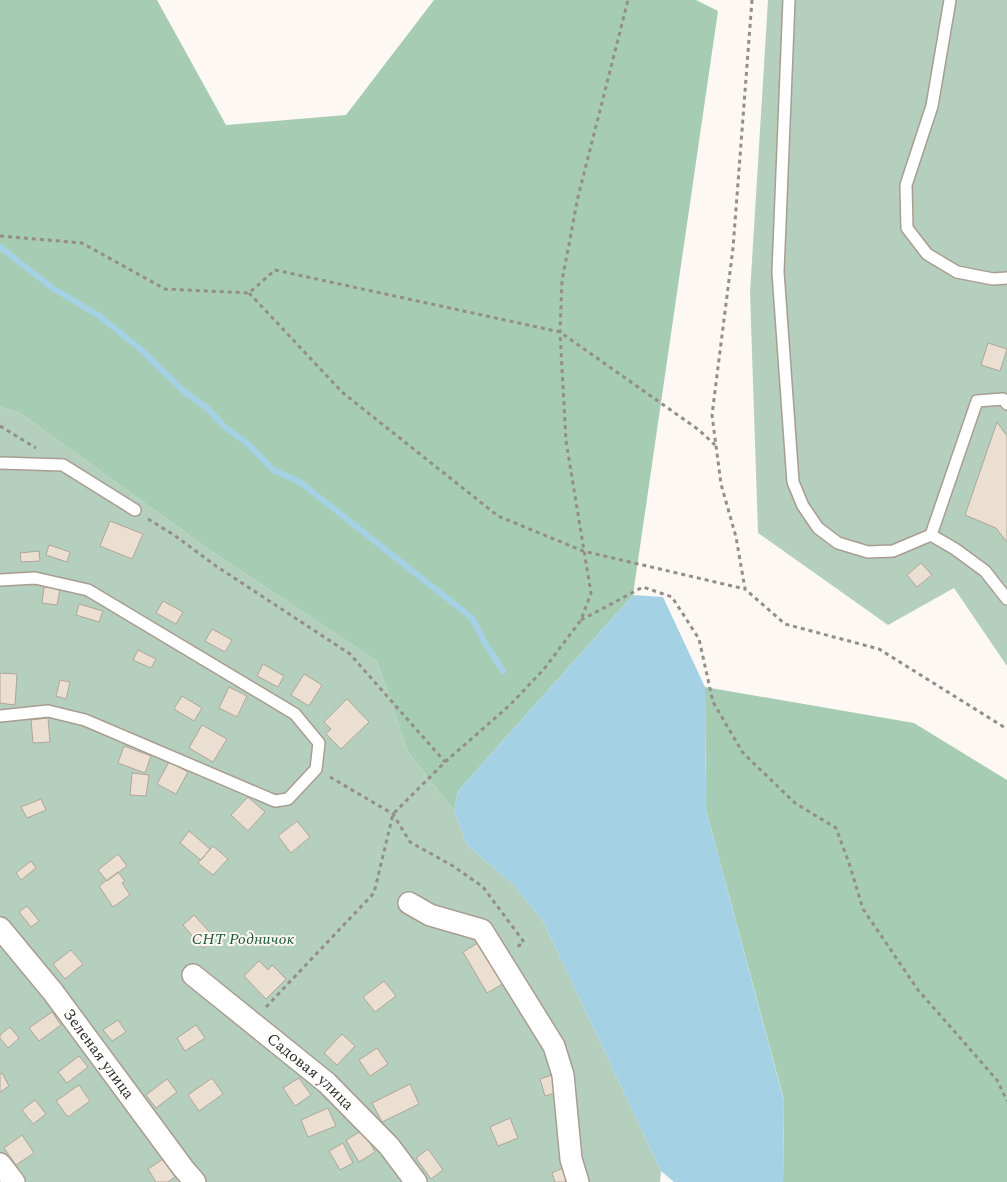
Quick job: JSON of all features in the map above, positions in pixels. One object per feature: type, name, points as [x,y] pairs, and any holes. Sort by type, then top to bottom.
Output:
[{"type":"street","points":[[409,903],[430,915],[482,930],[554,1046],[563,1075],[571,1159],[578,1182]]},
{"type":"street","name":"Зеленая улица","points":[[0,928],[53,992],[183,1168],[196,1182]]},
{"type":"street","name":"Садовая улица","points":[[194,975],[327,1083],[389,1146],[416,1182]]},
{"type":"street","points":[[0,1164],[14,1182]]},
{"type":"lane","points":[[788,0],[778,272],[793,482],[803,506],[818,528],[838,543],[868,552],[893,551],[931,535],[977,400],[1002,399],[1007,404]]},
{"type":"lane","points":[[950,0],[932,106],[906,185],[907,228],[927,254],[957,272],[993,279],[1007,278]]},
{"type":"lane","points":[[0,463],[63,465],[135,510]]},
{"type":"lane","points":[[931,535],[955,549],[985,571],[1007,599]]},
{"type":"lane","points":[[0,580],[35,578],[88,590],[96,594],[295,714],[319,743],[316,769],[288,799],[275,801],[85,720],[48,711],[0,716]]},
{"type":"path","points":[[252,1022],[374,893],[393,814],[445,762],[510,705],[544,669],[581,620],[590,593],[566,441],[560,332],[562,281],[578,196],[628,0]]},
{"type":"path","points":[[745,589],[736,537],[721,484],[712,414],[733,248],[752,0]]},
{"type":"path","points":[[2,236],[82,243],[166,289],[249,293],[343,393],[498,516],[583,551],[745,589],[784,624],[879,649],[1007,729]]},
{"type":"path","points":[[249,293],[274,270],[560,332],[699,430],[716,445]]},
{"type":"path","points":[[0,426],[63,465]]},
{"type":"path","points":[[135,510],[350,654],[445,762]]},
{"type":"path","points":[[581,620],[643,587],[672,597],[699,639],[713,702],[743,753],[795,803],[836,828],[863,909],[918,990],[997,1080],[1007,1101]]},
{"type":"path","points":[[316,769],[393,814],[410,842],[453,866],[483,887],[524,942]]},
{"type":"green space","points":[[0,0],[157,0],[226,125],[346,115],[434,0],[696,0],[718,11],[633,595],[458,791],[454,811],[408,752],[377,661],[211,551],[20,413],[0,407]]},
{"type":"green space","points":[[768,0],[1007,0],[1007,666],[954,588],[888,625],[758,533],[750,293]]},
{"type":"green space","name":"СНТ Родничок","points":[[0,407],[20,413],[211,551],[377,661],[408,752],[454,811],[467,845],[514,885],[543,921],[661,1171],[660,1182],[0,1182]]},
{"type":"green space","points":[[705,687],[914,723],[1007,780],[1007,1182],[783,1182],[784,1100],[706,810]]},
{"type":"water","points":[[633,595],[663,597],[705,687],[706,810],[784,1101],[783,1182],[674,1182],[661,1171],[543,921],[514,885],[467,845],[454,811],[458,791]]},
{"type":"building","points":[[988,343],[1007,349],[1000,371],[981,365]]},
{"type":"building","points":[[997,422],[1007,436],[1007,542],[996,528],[965,515]]},
{"type":"building","points":[[110,521],[143,534],[132,559],[100,546]]},
{"type":"building","points":[[49,545],[70,552],[67,562],[46,555]]},
{"type":"building","points":[[39,551],[40,561],[21,562],[20,553]]},
{"type":"building","points":[[921,563],[932,575],[917,587],[907,575]]},
{"type":"building","points":[[44,587],[60,589],[57,605],[42,603]]},
{"type":"building","points":[[163,601],[183,612],[176,624],[156,613]]},
{"type":"building","points":[[79,604],[103,611],[99,622],[76,615]]},
{"type":"building","points":[[212,629],[232,640],[225,652],[205,641]]},
{"type":"building","points":[[138,650],[156,659],[151,668],[133,660]]},
{"type":"building","points":[[263,664],[284,676],[278,687],[257,676]]},
{"type":"building","points":[[0,673],[17,674],[15,705],[0,703]]},
{"type":"building","points":[[304,674],[322,685],[309,706],[291,695]]},
{"type":"building","points":[[60,680],[70,682],[66,699],[56,696]]},
{"type":"building","points":[[229,687],[247,696],[237,717],[219,708]]},
{"type":"building","points":[[182,696],[202,708],[194,721],[174,709]]},
{"type":"building","points":[[347,699],[369,722],[341,749],[326,734],[331,729],[324,722]]},
{"type":"building","points":[[48,718],[50,742],[33,743],[31,720]]},
{"type":"building","points":[[202,725],[227,739],[213,762],[189,748]]},
{"type":"building","points":[[124,746],[151,756],[145,773],[118,763]]},
{"type":"building","points":[[169,762],[188,772],[176,794],[157,784]]},
{"type":"building","points":[[132,773],[149,775],[146,796],[130,795]]},
{"type":"building","points":[[248,797],[265,812],[248,831],[231,815]]},
{"type":"building","points":[[41,799],[46,810],[27,818],[21,807]]},
{"type":"building","points":[[297,821],[310,837],[291,853],[278,836]]},
{"type":"building","points":[[189,831],[210,849],[201,860],[180,843]]},
{"type":"building","points":[[213,846],[228,859],[213,875],[198,863]]},
{"type":"building","points":[[118,854],[127,866],[107,881],[98,870]]},
{"type":"building","points":[[31,861],[36,868],[21,880],[16,873]]},
{"type":"building","points":[[118,872],[125,881],[122,883],[130,895],[113,907],[99,886]]},
{"type":"building","points":[[27,906],[39,921],[31,927],[19,912]]},
{"type":"building","points":[[194,915],[215,938],[203,948],[183,925]]},
{"type":"building","points":[[481,941],[506,982],[487,993],[463,952]]},
{"type":"building","points":[[71,950],[83,964],[65,979],[53,964]]},
{"type":"building","points":[[259,961],[268,970],[272,965],[286,979],[266,999],[244,976]]},
{"type":"building","points":[[384,981],[396,996],[375,1012],[363,997]]},
{"type":"building","points":[[52,1012],[61,1025],[39,1041],[29,1028]]},
{"type":"building","points":[[118,1020],[126,1032],[112,1041],[103,1030]]},
{"type":"building","points":[[196,1025],[205,1038],[185,1051],[177,1038]]},
{"type":"building","points":[[10,1027],[19,1038],[8,1048],[0,1038],[0,1035]]},
{"type":"building","points":[[342,1034],[355,1046],[337,1065],[324,1053]]},
{"type":"building","points":[[377,1048],[388,1064],[370,1076],[359,1060]]},
{"type":"building","points":[[79,1056],[88,1067],[67,1083],[58,1072]]},
{"type":"building","points":[[2,1073],[9,1086],[0,1092],[0,1074]]},
{"type":"building","points":[[552,1075],[558,1092],[545,1096],[540,1079]]},
{"type":"building","points":[[212,1078],[223,1094],[199,1111],[188,1095]]},
{"type":"building","points":[[299,1078],[311,1095],[295,1106],[283,1088]]},
{"type":"building","points":[[167,1079],[177,1092],[156,1108],[146,1095]]},
{"type":"building","points":[[410,1084],[419,1104],[382,1122],[372,1103]]},
{"type":"building","points":[[79,1085],[90,1101],[68,1117],[56,1101]]},
{"type":"building","points":[[35,1100],[46,1114],[33,1124],[22,1110]]},
{"type":"building","points":[[328,1108],[336,1126],[308,1137],[301,1120]]},
{"type":"building","points":[[510,1118],[518,1138],[498,1146],[490,1127]]},
{"type":"building","points":[[363,1130],[375,1152],[359,1162],[346,1140]]},
{"type":"building","points":[[22,1135],[34,1153],[16,1165],[4,1148]]},
{"type":"building","points":[[343,1143],[353,1163],[340,1170],[329,1151]]},
{"type":"building","points":[[428,1149],[443,1170],[431,1179],[416,1158]]},
{"type":"building","points":[[163,1159],[175,1177],[168,1182],[156,1182],[148,1169]]},
{"type":"building","points":[[563,1168],[568,1182],[555,1182],[552,1173]]},
{"type":"waterway","points":[[0,247],[54,289],[98,315],[138,347],[185,392],[207,408],[226,428],[248,444],[273,470],[300,482],[472,618],[503,671]]}]
